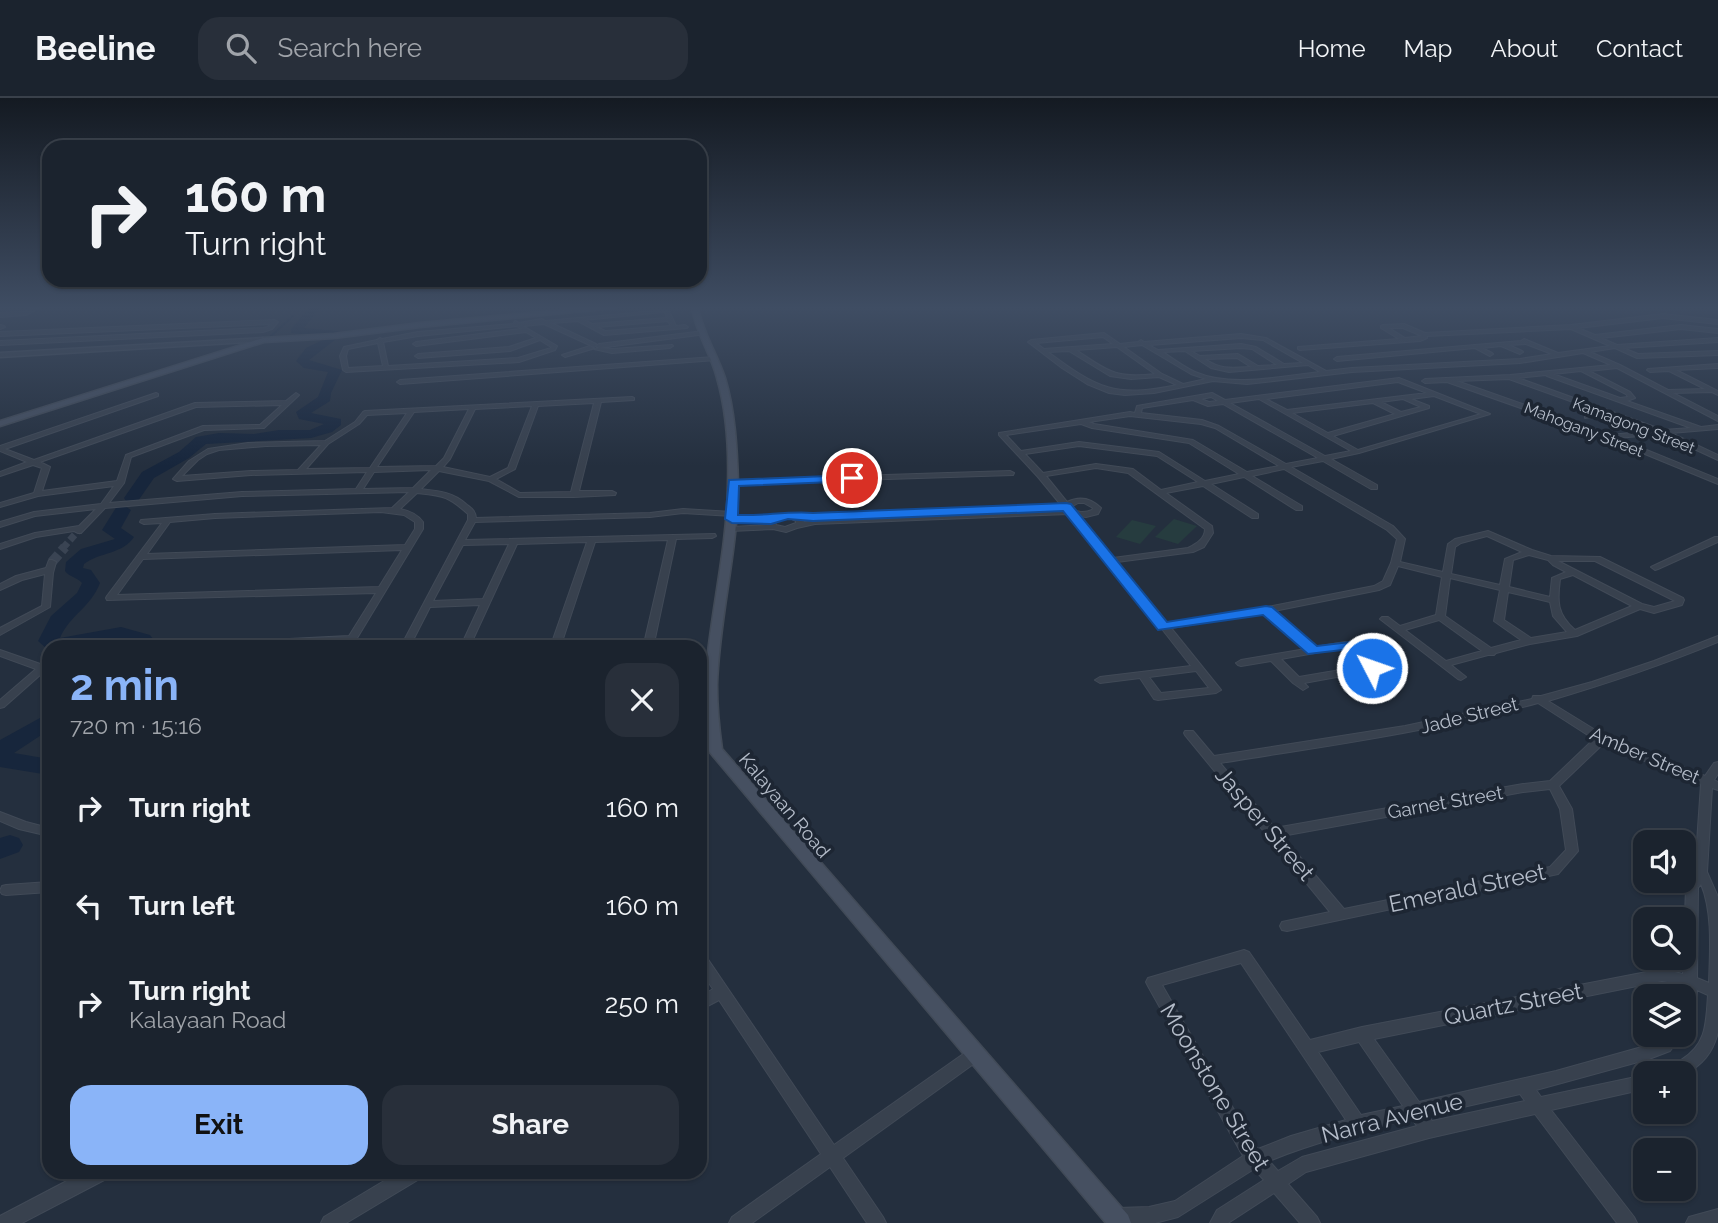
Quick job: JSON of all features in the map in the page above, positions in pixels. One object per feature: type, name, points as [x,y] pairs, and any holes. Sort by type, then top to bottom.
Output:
[{"type":"main road","points":[[93,397],[202,360]]},
{"type":"main road","points":[[0,426],[211,360]]},
{"type":"main road","name":"Kalayaan Road","points":[[714,360],[724,391],[733,482],[731,520],[712,671],[711,728],[715,750],[1118,1220]]},
{"type":"street","points":[[345,360],[347,371],[504,360]]},
{"type":"street","points":[[384,360],[386,368]]},
{"type":"street","points":[[420,360],[423,366]]},
{"type":"street","points":[[400,382],[694,360]]},
{"type":"street","points":[[1058,360],[1097,387],[1109,391],[1138,392],[1211,379],[1247,382],[1352,370],[1523,360]]},
{"type":"street","points":[[1088,360],[1114,377],[1129,379],[1160,374]]},
{"type":"street","points":[[1141,360],[1181,385]]},
{"type":"street","points":[[1172,360],[1181,367],[1211,379]]},
{"type":"street","points":[[1202,360],[1213,368],[1240,370],[1307,364]]},
{"type":"street","points":[[1246,360],[1258,368]]},
{"type":"street","points":[[1274,360],[1283,366]]},
{"type":"street","points":[[1301,360],[1326,373]]},
{"type":"street","points":[[1339,360],[1352,370]]},
{"type":"street","points":[[1605,360],[1718,419]]},
{"type":"street","points":[[1425,381],[1510,377],[1618,366]]},
{"type":"street","points":[[1650,370],[1718,366]]},
{"type":"street","points":[[1704,367],[1718,374]]},
{"type":"street","points":[[1582,369],[1628,393],[1632,398],[1620,400]]},
{"type":"street","points":[[1671,369],[1716,392]]},
{"type":"street","points":[[1545,373],[1700,429]]},
{"type":"street","name":"Kamagong Street","points":[[1510,377],[1665,433],[1718,458]]},
{"type":"street","points":[[1161,492],[1357,452],[1487,414],[1406,381],[1394,380],[1208,404],[1194,398]]},
{"type":"street","name":"Mahogany Street","points":[[1448,380],[1608,437],[1718,482]]},
{"type":"street","points":[[1524,394],[1540,389]]},
{"type":"street","points":[[1668,391],[1716,392]]},
{"type":"street","points":[[1286,412],[1437,393]]},
{"type":"street","points":[[0,448],[156,395]]},
{"type":"street","points":[[0,547],[35,535],[80,530],[120,483],[128,456],[202,428],[262,427],[296,395]]},
{"type":"street","points":[[1138,414],[1139,407],[1212,395],[1374,487]]},
{"type":"street","points":[[1258,397],[1357,452]]},
{"type":"street","points":[[1327,435],[1427,407],[1403,397]]},
{"type":"street","points":[[301,471],[326,443],[357,423],[365,413],[632,400]]},
{"type":"street","points":[[574,495],[598,401]]},
{"type":"street","points":[[1373,401],[1402,415]]},
{"type":"street","points":[[0,474],[195,405],[286,403]]},
{"type":"street","points":[[491,479],[511,469],[536,404]]},
{"type":"street","points":[[1202,422],[1208,404]]},
{"type":"street","points":[[394,511],[447,459],[473,407]]},
{"type":"street","points":[[358,491],[412,411]]},
{"type":"street","points":[[1587,418],[1607,413]]},
{"type":"street","points":[[1143,675],[1158,697],[1216,690],[1163,627],[1109,561],[1041,475],[1001,434],[1138,414],[1202,422],[1217,427],[1390,527],[1401,539],[1387,583],[1376,588],[1163,627]]},
{"type":"street","points":[[1083,422],[1092,426],[1184,438],[1299,508]]},
{"type":"street","points":[[1608,437],[1718,427]]},
{"type":"street","points":[[326,443],[211,449],[186,467],[177,479],[301,471],[437,468],[491,479],[519,495],[612,493]]},
{"type":"street","points":[[1019,453],[1079,444],[1150,452],[1166,457],[1255,516]]},
{"type":"street","points":[[0,448],[46,467],[37,494]]},
{"type":"street","points":[[1041,475],[1086,467],[1121,469],[1137,474],[1209,528],[1209,533],[1201,545],[1190,550],[1109,561]]},
{"type":"street","points":[[733,482],[1010,473]]},
{"type":"street","points":[[0,505],[37,494],[120,483]]},
{"type":"street","points":[[0,525],[34,514],[242,494],[414,490],[455,498],[472,513],[472,520],[408,640]]},
{"type":"street","points":[[772,524],[782,516],[1068,509]]},
{"type":"street","points":[[472,520],[650,514],[681,517],[695,513],[772,524],[786,530],[815,522],[1068,509]]},
{"type":"street","points":[[144,522],[215,516],[406,512],[419,522],[419,529],[351,640]]},
{"type":"street","points":[[796,517],[801,522],[799,526]]},
{"type":"street","points":[[168,520],[144,557],[110,598],[380,590]]},
{"type":"street","points":[[1440,617],[1451,546],[1458,541],[1488,533],[1529,552],[1551,558],[1597,559],[1680,600],[1654,610],[1639,606],[1551,558]]},
{"type":"street","points":[[461,543],[712,537]]},
{"type":"street","points":[[650,640],[672,538]]},
{"type":"street","points":[[1655,568],[1718,539]]},
{"type":"street","points":[[558,640],[592,540]]},
{"type":"street","points":[[468,640],[514,542]]},
{"type":"street","points":[[1708,542],[1718,547]]},
{"type":"street","points":[[144,557],[408,547]]},
{"type":"street","points":[[1529,552],[1508,559],[1499,621],[1529,641]]},
{"type":"street","points":[[1395,563],[1553,600]]},
{"type":"street","points":[[0,587],[50,566],[49,598],[46,607],[0,632]]},
{"type":"street","points":[[1573,572],[1556,578],[1553,600],[1558,621],[1574,634]]},
{"type":"street","points":[[428,604],[485,602]]},
{"type":"street","points":[[1444,664],[1529,641],[1574,634],[1639,606]]},
{"type":"street","points":[[1266,610],[1314,651]]},
{"type":"street","points":[[1398,629],[1440,617]]},
{"type":"street","points":[[1440,617],[1491,653]]},
{"type":"street","points":[[1385,619],[1461,677]]},
{"type":"street","name":"Jade Street","points":[[1212,760],[1404,730],[1603,684],[1718,639]]},
{"type":"street","points":[[1241,663],[1345,645],[1372,668],[1299,684],[1274,658]]},
{"type":"street","points":[[0,653],[42,668]]},
{"type":"street","points":[[1100,680],[1198,668]]},
{"type":"street","points":[[0,705],[42,669]]},
{"type":"street","name":"Amber Street","points":[[1537,698],[1601,740],[1712,784]]},
{"type":"street","name":"Jasper Street","points":[[1189,733],[1340,915]]},
{"type":"street","points":[[1553,785],[1601,740]]},
{"type":"street","points":[[1690,984],[1692,888],[1701,872],[1712,784],[1718,766]]},
{"type":"street","name":"Garnet Street","points":[[1272,833],[1553,785]]},
{"type":"street","name":"Emerald Street","points":[[1287,926],[1554,871],[1572,851],[1566,808],[1553,785]]},
{"type":"street","points":[[0,816],[42,830]]},
{"type":"street","points":[[1692,1061],[1707,1046],[1716,1026],[1718,993],[1717,927],[1712,895],[1701,872]]},
{"type":"street","points":[[6,890],[42,887]]},
{"type":"street","name":"Moonstone Street","points":[[1307,1048],[1244,956],[1153,982],[1254,1158],[1311,1223]]},
{"type":"street","points":[[707,969],[877,1223]]},
{"type":"street","name":"Quartz Street","points":[[1307,1048],[1362,1034],[1662,975],[1690,981],[1718,993]]},
{"type":"street","points":[[707,1000],[722,991]]},
{"type":"street","points":[[1362,1034],[1429,1130]]},
{"type":"street","name":"Narra Avenue","points":[[1118,1220],[1178,1209],[1254,1158],[1291,1144],[1358,1124],[1523,1086],[1662,1047]]},
{"type":"street","points":[[1307,1048],[1358,1124]]},
{"type":"street","points":[[738,1223],[974,1055]]},
{"type":"street","name":"Narra Avenue","points":[[1219,1223],[1223,1216],[1302,1164],[1429,1130],[1633,1085]]},
{"type":"street","points":[[1523,1086],[1628,1223]]},
{"type":"street","points":[[4,1223],[89,1179]]},
{"type":"street","points":[[330,1223],[403,1179]]},
{"type":"street","points":[[1695,1223],[1718,1218]]},
{"type":"green space","points":[[1174,519],[1197,526],[1178,544],[1155,537]]},
{"type":"green space","points":[[1132,520],[1156,526],[1140,544],[1116,537]]},
{"type":"waterway","points":[[132,498],[148,475],[184,455],[201,440],[311,434],[327,429],[336,422],[304,416],[303,412],[325,398],[324,393],[336,370],[308,365],[302,360]]},
{"type":"waterway","points":[[48,640],[58,620],[86,596],[91,583],[84,574],[74,571],[75,562],[87,553],[121,543],[125,537],[111,530],[123,510]]},
{"type":"waterway","points":[[80,640],[110,633],[132,635],[143,640]]},
{"type":"waterway","points":[[0,755],[3,749],[42,724]]},
{"type":"waterway","points":[[0,759],[42,766]]},
{"type":"waterway","points":[[0,849],[10,845]]},
{"type":"tunnel","points":[[63,548],[78,531]]},
{"type":"tunnel","points":[[52,562],[65,547]]},
{"type":"route","points":[[852,478],[733,482],[732,519],[771,521],[786,515],[813,517],[1066,507],[1163,627],[1266,610],[1314,651],[1345,645],[1372,668]]}]
